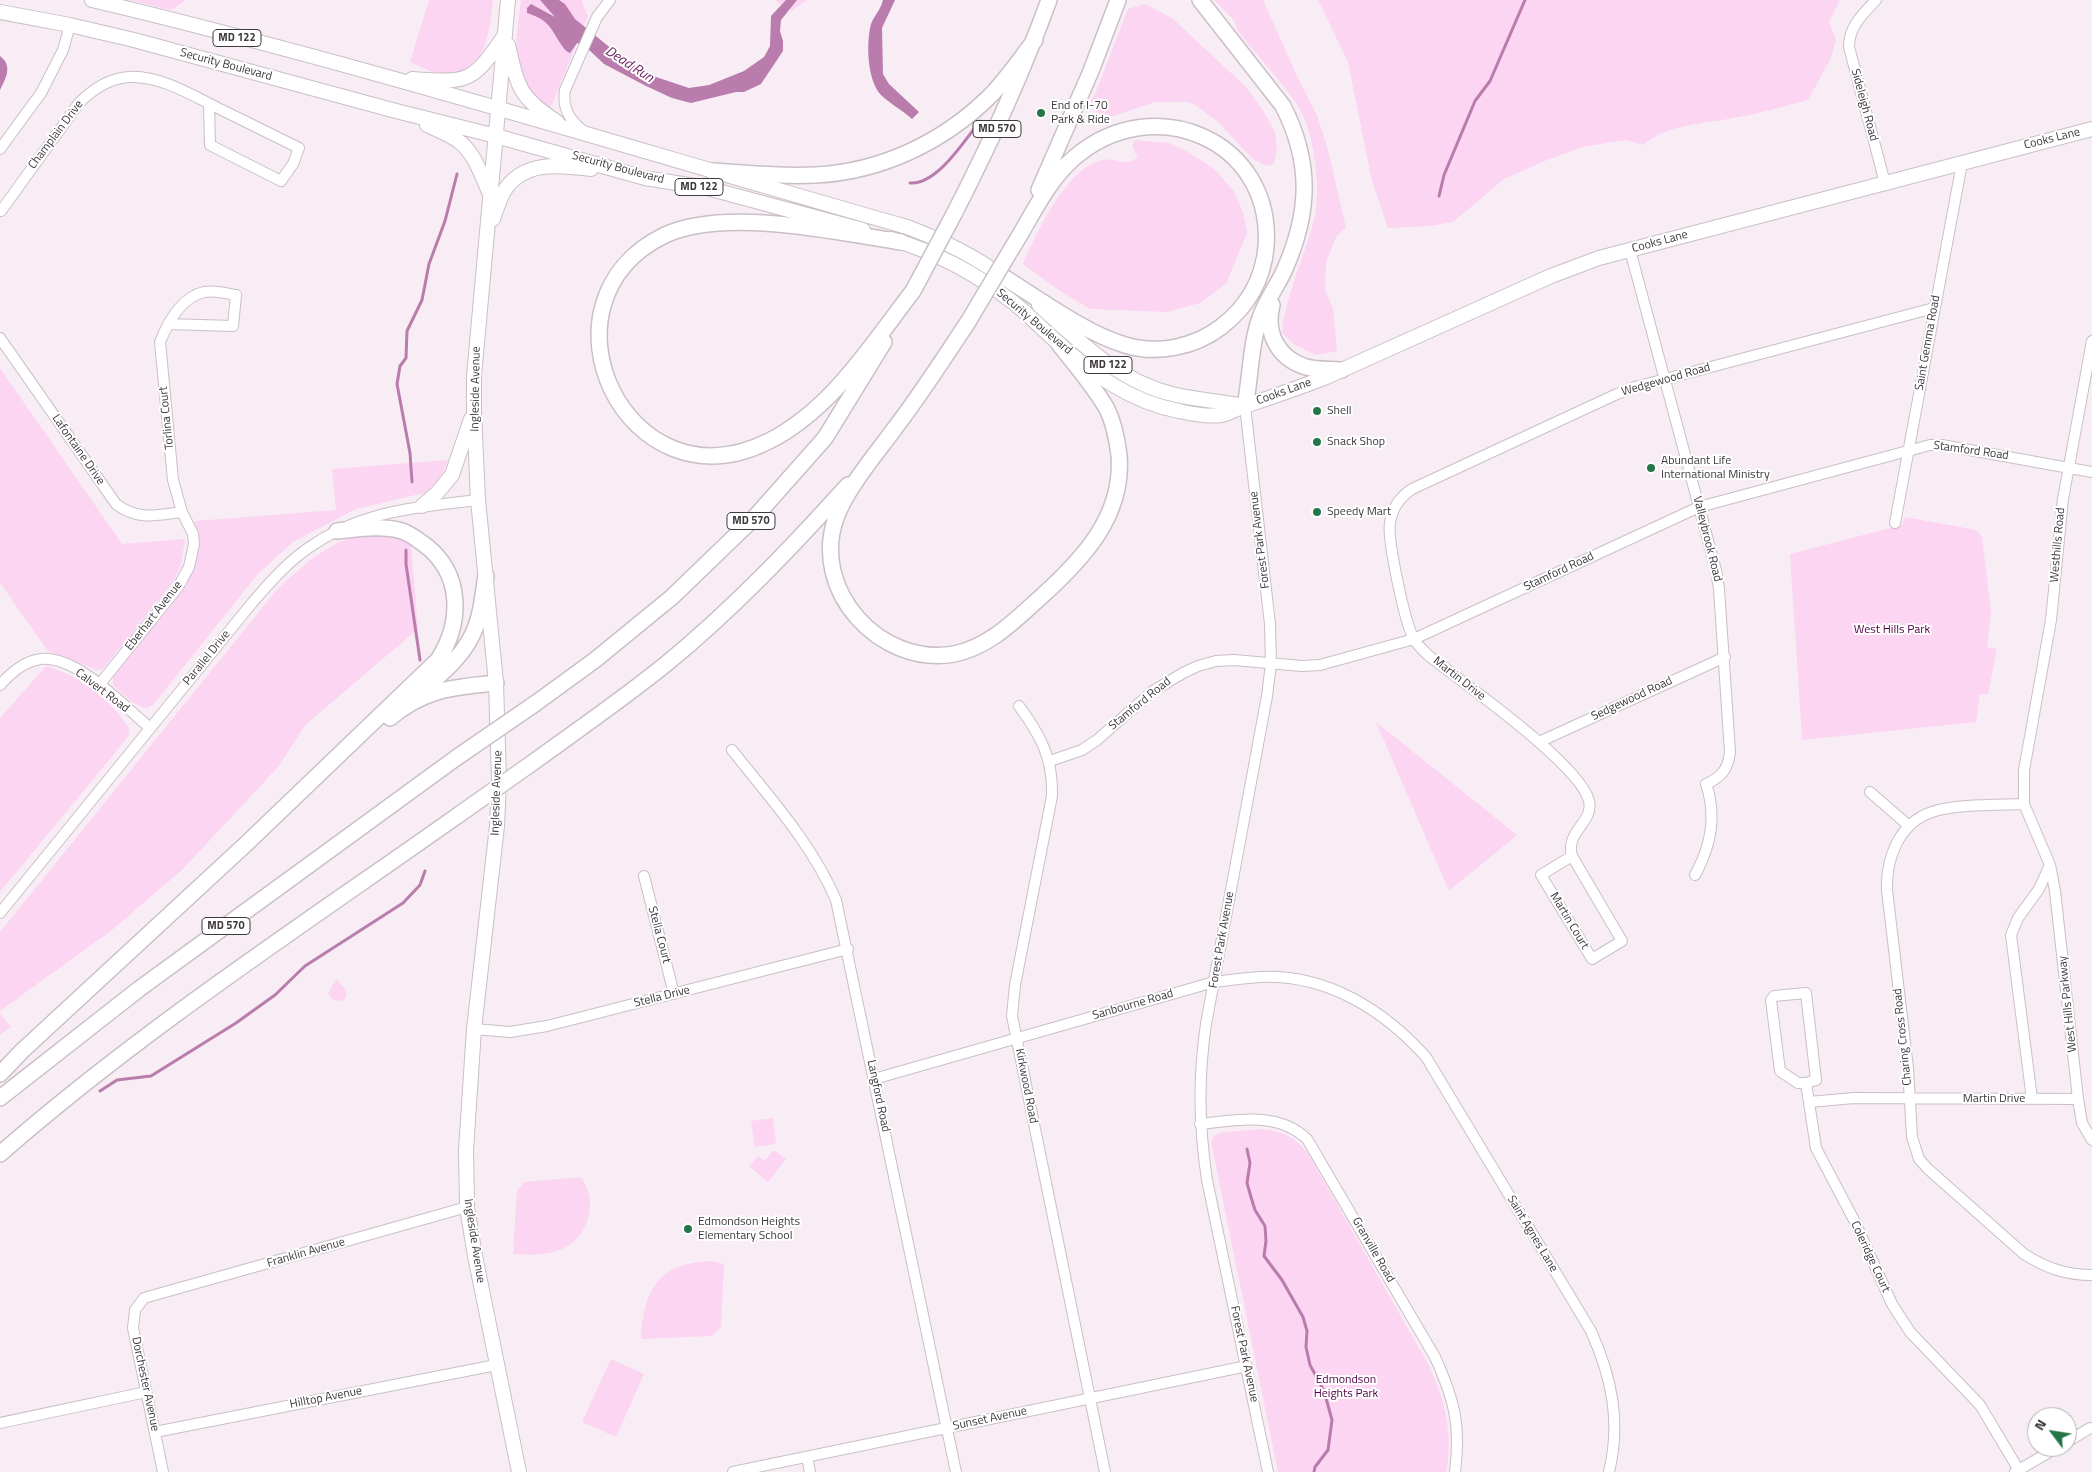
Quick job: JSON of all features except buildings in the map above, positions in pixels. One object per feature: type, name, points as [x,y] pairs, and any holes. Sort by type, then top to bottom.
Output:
[{"type":"highway","name":"MD 570","points":[[0,1098],[138,988],[595,660],[672,597],[722,550],[786,484],[833,427],[866,375],[913,290],[992,140],[1049,0]]},
{"type":"highway","points":[[1012,248],[1092,71],[1118,0]]},
{"type":"highway","points":[[1200,0],[1283,106],[1298,140],[1304,176],[1305,198],[1303,215],[1285,269],[1261,315],[1255,336],[1245,406]]},
{"type":"highway","points":[[712,171],[773,175],[816,175],[868,166],[907,153],[940,136],[975,110],[1006,78],[1034,40]]},
{"type":"highway","points":[[997,273],[1084,327],[1108,339],[1142,349],[1178,347],[1214,333],[1236,314],[1252,293],[1265,259],[1266,218],[1255,186],[1245,170],[1233,157],[1218,146],[1202,136],[1184,129],[1162,125],[1123,129],[1104,138],[1074,158],[1059,174],[1012,248],[968,322],[922,393],[850,492],[836,518],[832,537],[831,559],[835,580],[840,593],[856,618],[882,640],[920,654],[938,655],[970,650],[984,643],[1017,618],[1080,559],[1095,542],[1117,495],[1119,463],[1113,426],[1098,396],[1059,344]]},
{"type":"highway","points":[[901,242],[802,226],[765,223],[706,224],[666,235],[635,256],[620,273],[612,286],[603,308],[599,329],[600,354],[604,374],[612,393],[624,412],[653,438],[673,448],[693,453],[712,455],[733,454],[771,440],[815,408],[857,365],[913,290]]},
{"type":"highway","points":[[1275,289],[1269,317],[1270,332],[1275,344],[1283,354],[1305,367],[1342,370]]},
{"type":"highway","points":[[0,1154],[104,1068],[166,1022],[629,693],[707,629],[790,548],[881,448]]},
{"type":"highway","points":[[0,1074],[22,1051],[246,844],[438,660],[452,632],[456,601],[454,588],[441,561],[430,549],[404,532],[376,528],[337,532]]},
{"type":"highway","points":[[246,844],[455,661],[465,648],[477,624],[486,576]]},
{"type":"highway","points":[[405,705],[443,689],[496,683]]},
{"type":"main road","name":"Security Boulevard","points":[[92,0],[381,76],[907,227],[935,238],[997,273],[1024,292],[1102,361],[1125,376],[1149,388],[1171,394],[1245,406]]},
{"type":"main road","name":"Ingleside Avenue","points":[[508,0],[475,369],[474,412],[478,500],[496,683],[499,780],[497,826],[474,1029],[466,1150],[467,1207],[496,1365],[519,1472]]},
{"type":"main road","name":"Security Boulevard","points":[[0,12],[70,25],[396,112],[496,136],[645,178],[707,188],[901,242],[929,252],[960,267],[988,284],[1015,304],[1059,344],[1099,376],[1119,390],[1144,402],[1190,413],[1221,415],[1245,406]]},
{"type":"main road","points":[[381,76],[451,82],[463,79],[472,75],[482,66],[506,28]]},
{"type":"main road","points":[[506,28],[516,77],[528,100],[537,109],[568,129]]},
{"type":"main road","points":[[396,112],[460,142],[474,160],[490,196]]},
{"type":"main road","name":"Cooks Lane","points":[[1245,406],[1290,391],[1342,370],[1551,276],[1599,258],[2092,129]]},
{"type":"main road","points":[[487,233],[503,193],[514,179],[530,169],[542,166],[566,166],[645,178]]},
{"type":"main road","points":[[422,506],[437,493],[452,475],[474,412]]},
{"type":"street","name":"Sideleigh Road","points":[[1876,0],[1857,20],[1849,37],[1848,47],[1885,184]]},
{"type":"street","points":[[591,136],[579,128],[565,110],[565,90],[591,30],[606,7]]},
{"type":"street","points":[[0,149],[41,93],[60,56],[70,25]]},
{"type":"street","name":"Champlain Drive","points":[[0,211],[64,121],[92,90],[111,81],[128,77],[149,79],[174,88],[209,104],[298,148],[293,164],[281,181],[210,146],[209,104]]},
{"type":"street","name":"Saint Gemma Road","points":[[1896,523],[1962,162]]},
{"type":"street","name":"Valleybrook Road","points":[[1630,250],[1718,580],[1725,657],[1730,740],[1729,761],[1721,776],[1706,784],[1712,808],[1711,840],[1695,875]]},
{"type":"street","name":"Torlina Court","points":[[168,324],[233,326],[236,295],[205,292],[194,296],[184,303],[168,324],[160,342],[173,480],[182,512]]},
{"type":"street","name":"Wedgewood Road","points":[[1390,542],[1389,531],[1393,512],[1403,496],[1412,489],[1617,394],[1665,379],[1934,308]]},
{"type":"street","name":"Lafontaine Drive","points":[[0,338],[116,504],[125,511],[145,516],[182,512]]},
{"type":"street","name":"Westhills Road","points":[[2029,749],[2051,620],[2063,500],[2092,341]]},
{"type":"street","name":"Forest Park Avenue","points":[[1245,406],[1270,624],[1271,664],[1201,1059],[1200,1124],[1207,1180],[1268,1472]]},
{"type":"street","name":"Stamford Road","points":[[1050,761],[1082,750],[1153,691],[1182,673],[1216,661],[1234,660],[1271,664],[1320,665],[1414,640],[1699,507],[1922,446],[1942,445],[2092,472]]},
{"type":"street","name":"Parallel Drive","points":[[0,913],[252,603],[278,574],[316,543],[359,521],[422,506],[478,500]]},
{"type":"street","name":"Eberhart Avenue","points":[[99,685],[185,576],[193,554],[194,544],[189,524],[182,512]]},
{"type":"street","name":"Martin Drive","points":[[1390,542],[1407,624],[1414,640],[1429,656],[1539,742],[1581,784],[1590,803],[1588,813],[1570,843],[1572,856]]},
{"type":"street","name":"Sedgewood Road","points":[[1539,742],[1725,657]]},
{"type":"street","name":"Calvert Road","points":[[0,685],[20,666],[42,659],[56,661],[68,665],[99,685],[150,728]]},
{"type":"street","name":"Kirkwood Road","points":[[1019,706],[1033,726],[1050,761],[1052,779],[1050,814],[1012,1001],[1012,1016],[1104,1472]]},
{"type":"street","name":"West Hills Parkway","points":[[2029,749],[2024,778],[2024,804],[2050,865],[2060,924],[2078,1099],[2082,1123],[2092,1140]]},
{"type":"street","name":"Langford Road","points":[[732,750],[791,825],[820,866],[836,900],[848,949],[956,1472]]},
{"type":"street","points":[[1870,792],[1909,826]]},
{"type":"street","name":"Charing Cross Road","points":[[2024,804],[1947,808],[1932,811],[1920,817],[1909,826],[1895,844],[1886,874],[1914,1148],[1919,1159],[1928,1169],[2024,1254],[2038,1263],[2063,1273],[2092,1275]]},
{"type":"street","name":"Martin Court","points":[[1572,856],[1622,941],[1592,959],[1542,875],[1572,856]]},
{"type":"street","points":[[2032,1099],[2011,935],[2018,918],[2039,890],[2050,865]]},
{"type":"street","name":"Stella Court","points":[[644,876],[674,994]]},
{"type":"street","name":"Stella Drive","points":[[474,1029],[497,1032],[523,1031],[848,949]]},
{"type":"street","name":"Sanbourne Road","points":[[874,1079],[1214,982],[1261,977],[1306,981],[1342,993],[1365,1004],[1388,1020]]},
{"type":"street","points":[[1806,992],[1816,1080],[1806,1083],[1798,1083],[1780,1071],[1771,1000],[1774,996],[1806,992]]},
{"type":"street","name":"Saint Agnes Lane","points":[[1388,1020],[1408,1037],[1430,1064],[1591,1331],[1609,1376],[1614,1399],[1616,1418],[1609,1472]]},
{"type":"street","name":"Coleridge Court","points":[[1806,1083],[1816,1148],[1855,1222],[1900,1317],[1910,1332],[1980,1405],[2018,1471]]},
{"type":"street","name":"Martin Drive","points":[[1809,1102],[1854,1098],[2078,1099]]},
{"type":"street","name":"Granville Road","points":[[1200,1124],[1244,1120],[1276,1121],[1298,1130],[1307,1139],[1430,1348],[1444,1376],[1455,1410],[1458,1448],[1455,1472]]},
{"type":"street","name":"Franklin Avenue","points":[[144,1298],[467,1207]]},
{"type":"street","name":"Dorchester Avenue","points":[[144,1298],[135,1310],[133,1319],[163,1472]]},
{"type":"street","name":"Hilltop Avenue","points":[[155,1432],[496,1365]]},
{"type":"street","name":"Sunset Avenue","points":[[733,1472],[1247,1366]]},
{"type":"street","points":[[0,1423],[146,1392]]},
{"type":"street","points":[[2077,1436],[2090,1428]]},
{"type":"street","points":[[807,1457],[810,1472]]},
{"type":"street","points":[[2018,1471],[2041,1457]]},
{"type":"green space","points":[[131,0],[186,0],[171,10]]},
{"type":"green space","points":[[429,0],[493,0],[484,49],[478,60],[460,74],[443,76],[410,62]]},
{"type":"green space","points":[[521,0],[581,0],[588,16],[550,109],[530,90],[519,70],[516,47]]},
{"type":"green space","points":[[774,0],[807,0],[792,11]]},
{"type":"green space","points":[[1214,0],[1263,0],[1317,115],[1328,150],[1346,228],[1337,235],[1326,262],[1325,291],[1333,308],[1337,351],[1316,355],[1295,345],[1282,333],[1287,304],[1310,234],[1316,208],[1317,178],[1315,162],[1304,117],[1291,96],[1238,31],[1234,20]]},
{"type":"green space","points":[[1318,0],[1840,0],[1829,22],[1836,40],[1831,58],[1808,100],[1753,114],[1674,129],[1653,138],[1643,145],[1626,140],[1583,147],[1504,179],[1453,222],[1431,226],[1388,228],[1372,181],[1348,62]]},
{"type":"green space","points":[[1145,4],[1172,18],[1247,88],[1275,132],[1277,147],[1274,164],[1266,166],[1253,159],[1219,123],[1197,106],[1188,102],[1155,102],[1114,116],[1104,116],[1096,112],[1091,100],[1128,9]]},
{"type":"green space","points":[[1135,140],[1170,143],[1213,168],[1233,190],[1243,212],[1247,233],[1226,284],[1200,303],[1167,312],[1090,309],[1060,291],[1023,264],[1044,220],[1065,188],[1089,165],[1107,159],[1127,162],[1138,158],[1132,145]]},
{"type":"green space","points":[[0,368],[122,544],[185,539],[181,565],[173,582],[103,669],[97,670],[48,651],[0,583]]},
{"type":"green space","points":[[448,460],[444,471],[434,485],[424,493],[356,509],[293,542],[257,575],[153,705],[147,708],[138,705],[113,685],[113,677],[187,585],[196,561],[198,539],[195,521],[336,510],[332,469]]},
{"type":"green space","name":"West Hills Park","points":[[1905,517],[1976,530],[1982,536],[1991,612],[1987,647],[1997,649],[1988,694],[1980,694],[1976,722],[1802,740],[1790,554],[1902,525]]},
{"type":"green space","points":[[365,534],[394,537],[411,543],[418,629],[305,725],[279,766],[182,870],[112,930],[0,1011],[0,932],[279,587],[314,557],[339,542]]},
{"type":"green space","points":[[46,666],[83,682],[94,690],[114,708],[130,730],[128,737],[0,892],[0,718]]},
{"type":"green space","points":[[1376,722],[1517,835],[1449,891]]},
{"type":"green space","points":[[336,979],[346,990],[346,998],[340,1001],[333,1000],[328,994]]},
{"type":"green space","points":[[0,1013],[11,1027],[0,1035]]},
{"type":"green space","points":[[773,1118],[776,1144],[755,1147],[751,1121]]},
{"type":"green space","name":"Edmondson Heights Park","points":[[1259,1129],[1281,1133],[1293,1139],[1304,1148],[1427,1362],[1443,1402],[1446,1416],[1449,1444],[1446,1472],[1278,1472],[1211,1141],[1219,1133]]},
{"type":"green space","points":[[774,1150],[786,1159],[768,1182],[749,1166],[758,1156],[764,1161]]},
{"type":"green space","points":[[581,1177],[589,1196],[589,1216],[585,1226],[573,1242],[564,1248],[545,1254],[513,1254],[517,1191],[524,1182]]},
{"type":"green space","points":[[710,1261],[724,1264],[721,1327],[712,1336],[641,1339],[645,1307],[657,1283],[666,1274],[678,1267]]},
{"type":"green space","points":[[611,1359],[644,1374],[616,1437],[582,1422]]},
{"type":"water","name":"Dead Run","points":[[540,0],[559,0],[565,4],[575,19],[613,50],[647,74],[689,88],[709,85],[744,71],[764,57],[770,46],[771,16],[786,0],[797,0],[781,20],[780,31],[783,51],[761,84],[744,92],[736,92],[691,103],[672,98],[604,64],[586,47],[577,43],[570,53],[567,51],[545,22],[527,13],[527,8],[531,4],[555,17]]},
{"type":"water","points":[[883,0],[895,0],[882,28],[883,74],[889,84],[919,112],[912,119],[881,95],[876,88],[870,71],[869,32]]},
{"type":"water","points":[[0,56],[6,64],[7,72],[0,90]]},
{"type":"waterway","points":[[1439,196],[1444,175],[1475,101],[1490,81],[1525,0]]},
{"type":"waterway","points":[[910,183],[920,182],[940,169],[950,160],[980,121]]},
{"type":"waterway","points":[[412,482],[410,453],[397,384],[400,366],[406,358],[407,331],[422,300],[429,264],[445,221],[457,174]]},
{"type":"waterway","points":[[406,550],[406,564],[420,660]]},
{"type":"waterway","points":[[100,1091],[117,1080],[151,1076],[236,1023],[275,995],[305,966],[403,903],[420,885],[425,871]]},
{"type":"waterway","points":[[1247,1149],[1250,1163],[1247,1183],[1255,1210],[1265,1226],[1264,1256],[1282,1280],[1303,1317],[1307,1331],[1306,1347],[1310,1365],[1324,1391],[1332,1420],[1328,1450],[1315,1467],[1314,1472]]},
{"type":"place","name":"End of I-70 Park & Ride","points":[[1041,113]]},
{"type":"place","name":"Shell","points":[[1317,411]]},
{"type":"place","name":"Snack Shop","points":[[1317,442]]},
{"type":"place","name":"Abundant Life International Ministry","points":[[1651,468]]},
{"type":"place","name":"Speedy Mart","points":[[1317,512]]},
{"type":"place","name":"Edmondson Heights Elementary School","points":[[688,1229]]}]
